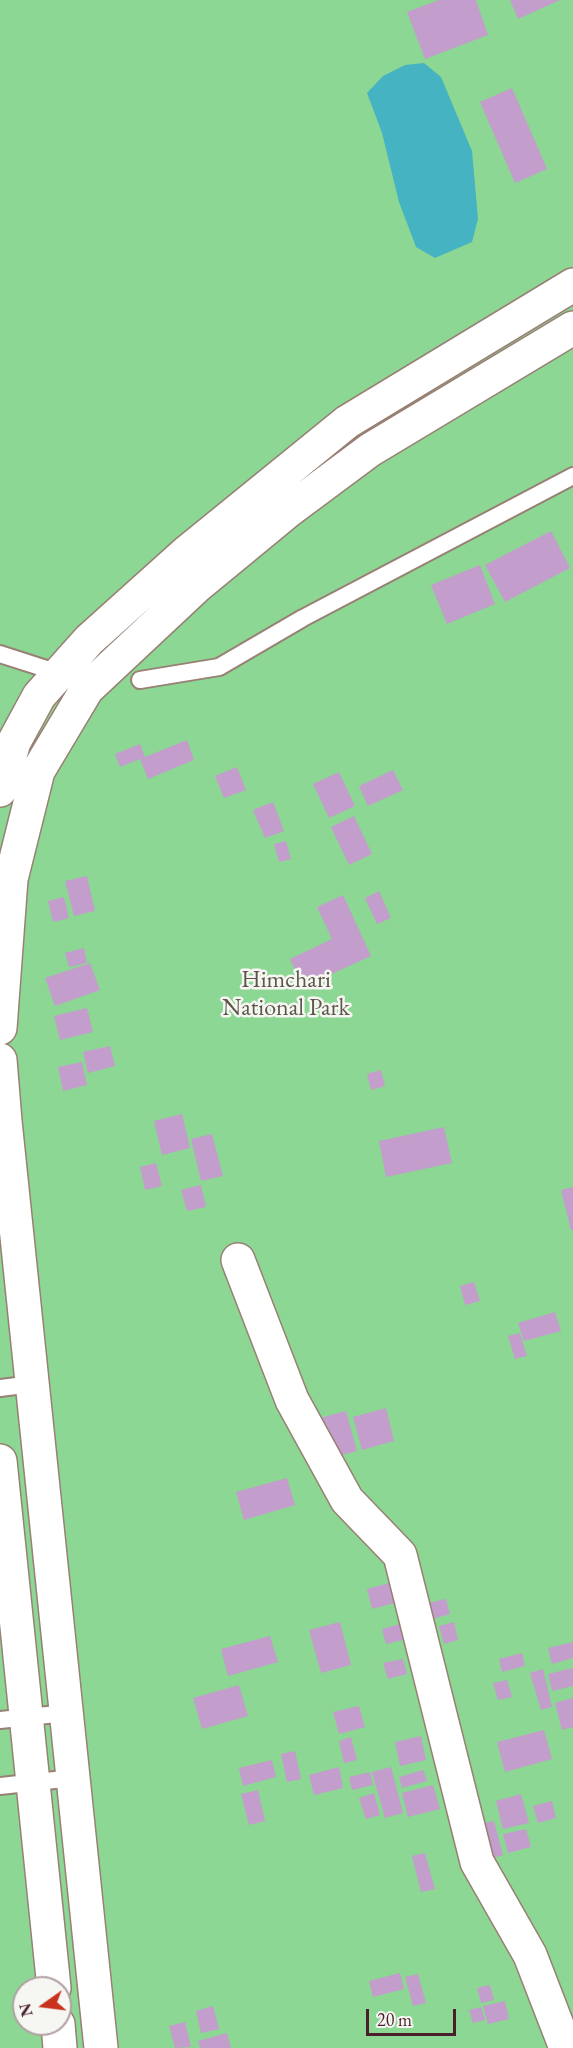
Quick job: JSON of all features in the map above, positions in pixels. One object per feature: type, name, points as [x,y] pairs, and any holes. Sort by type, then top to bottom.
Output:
[{"type":"street","points":[[0,790],[14,742],[39,696],[89,640],[187,552],[347,422],[573,285]]},
{"type":"street","points":[[0,1028],[11,879],[38,771],[87,689],[197,586],[288,511],[370,450],[573,328]]},
{"type":"street","points":[[0,1060],[4,1121],[101,2048]]},
{"type":"street","points":[[238,1260],[292,1400],[347,1500],[400,1555],[477,1863],[530,1955],[566,2048]]},
{"type":"street","points":[[0,1461],[13,1718],[33,1783],[53,1976]]},
{"type":"lane","points":[[140,680],[219,666],[303,618],[573,476]]},
{"type":"lane","points":[[0,654],[59,673]]},
{"type":"lane","points":[[0,1388],[32,1384]]},
{"type":"lane","points":[[13,1718],[66,1713]]},
{"type":"lane","points":[[0,1786],[73,1778]]},
{"type":"green space","name":"Himchari National Park","points":[[0,0],[573,0],[573,2048],[0,2048]]},
{"type":"water","points":[[424,63],[441,77],[472,151],[478,219],[472,242],[435,258],[416,247],[399,202],[382,133],[367,93],[383,76],[405,65]]},
{"type":"building","points":[[439,0],[476,0],[488,35],[425,59],[407,12]]},
{"type":"building","points":[[510,0],[560,0],[518,19]]},
{"type":"building","points":[[512,88],[547,169],[515,183],[480,102]]},
{"type":"building","points":[[551,531],[570,568],[505,602],[485,565]]},
{"type":"building","points":[[480,565],[495,604],[447,624],[431,585]]},
{"type":"building","points":[[187,740],[194,760],[148,779],[140,759],[120,767],[115,754],[140,744],[145,757]]},
{"type":"building","points":[[237,767],[246,790],[224,798],[215,776]]},
{"type":"building","points":[[393,770],[403,790],[368,806],[359,786]]},
{"type":"building","points":[[339,772],[355,806],[329,818],[313,784]]},
{"type":"building","points":[[273,802],[284,831],[265,838],[253,810]]},
{"type":"building","points":[[354,816],[372,854],[349,865],[331,827]]},
{"type":"building","points":[[286,841],[291,859],[279,862],[274,844]]},
{"type":"building","points":[[87,876],[95,911],[74,916],[65,881]]},
{"type":"building","points":[[379,891],[391,918],[377,924],[365,898]]},
{"type":"building","points":[[343,895],[371,956],[303,987],[290,959],[332,939],[317,907]]},
{"type":"building","points":[[64,897],[69,918],[53,922],[48,901]]},
{"type":"building","points":[[84,948],[87,963],[69,967],[65,953]]},
{"type":"building","points":[[90,963],[100,990],[55,1006],[45,978]]},
{"type":"building","points":[[87,1008],[93,1032],[60,1040],[54,1016]]},
{"type":"building","points":[[110,1046],[115,1066],[88,1073],[83,1052]]},
{"type":"building","points":[[82,1062],[87,1085],[63,1091],[58,1067]]},
{"type":"building","points":[[381,1070],[385,1086],[371,1090],[367,1074]]},
{"type":"building","points":[[182,1114],[190,1148],[162,1155],[154,1121]]},
{"type":"building","points":[[444,1127],[452,1163],[386,1177],[379,1141]]},
{"type":"building","points":[[212,1134],[223,1176],[201,1181],[191,1139]]},
{"type":"building","points":[[156,1163],[162,1186],[145,1190],[140,1167]]},
{"type":"building","points":[[201,1185],[206,1207],[187,1211],[181,1190]]},
{"type":"building","points":[[573,1187],[573,1230],[571,1230],[561,1190]]},
{"type":"building","points":[[474,1282],[480,1301],[465,1305],[460,1286]]},
{"type":"building","points":[[555,1312],[561,1331],[524,1341],[518,1323]]},
{"type":"building","points":[[520,1333],[527,1356],[515,1359],[508,1336]]},
{"type":"building","points":[[386,1408],[394,1441],[362,1450],[353,1417]]},
{"type":"building","points":[[346,1411],[357,1451],[331,1458],[320,1418]]},
{"type":"building","points":[[287,1478],[295,1505],[244,1520],[236,1492]]},
{"type":"building","points":[[397,1581],[403,1601],[372,1609],[367,1589]]},
{"type":"building","points":[[446,1599],[450,1614],[429,1620],[424,1604]]},
{"type":"building","points":[[411,1621],[415,1637],[386,1644],[382,1629]]},
{"type":"building","points":[[340,1622],[351,1665],[321,1673],[309,1630]]},
{"type":"building","points":[[454,1622],[458,1640],[444,1644],[439,1626]]},
{"type":"building","points":[[270,1636],[278,1662],[228,1676],[221,1649]]},
{"type":"building","points":[[573,1642],[573,1658],[552,1664],[548,1648]]},
{"type":"building","points":[[522,1653],[525,1666],[502,1672],[499,1659]]},
{"type":"building","points":[[403,1659],[407,1674],[388,1679],[383,1663]]},
{"type":"building","points":[[573,1668],[573,1686],[552,1691],[548,1674]]},
{"type":"building","points":[[543,1669],[552,1707],[541,1710],[530,1673]]},
{"type":"building","points":[[507,1680],[512,1697],[498,1700],[493,1683]]},
{"type":"building","points":[[239,1685],[248,1716],[202,1729],[193,1698]]},
{"type":"building","points":[[573,1698],[573,1727],[562,1730],[555,1703]]},
{"type":"building","points":[[359,1706],[365,1727],[339,1734],[333,1712]]},
{"type":"building","points":[[544,1730],[552,1759],[505,1772],[497,1742]]},
{"type":"building","points":[[421,1736],[426,1760],[400,1766],[395,1742]]},
{"type":"building","points":[[351,1737],[357,1760],[344,1763],[339,1741]]},
{"type":"building","points":[[295,1751],[301,1779],[287,1782],[281,1754]]},
{"type":"building","points":[[272,1760],[276,1777],[243,1786],[239,1768]]},
{"type":"building","points":[[339,1767],[343,1788],[314,1795],[309,1775]]},
{"type":"building","points":[[391,1767],[403,1813],[385,1818],[372,1772]]},
{"type":"building","points":[[423,1770],[427,1781],[402,1788],[399,1777]]},
{"type":"building","points":[[370,1772],[373,1785],[352,1790],[349,1777]]},
{"type":"building","points":[[433,1785],[440,1809],[408,1817],[402,1793]]},
{"type":"building","points":[[258,1790],[265,1821],[249,1825],[241,1794]]},
{"type":"building","points":[[374,1793],[380,1815],[366,1819],[359,1798]]},
{"type":"building","points":[[521,1794],[529,1823],[503,1829],[496,1801]]},
{"type":"building","points":[[552,1801],[556,1818],[538,1823],[533,1806]]},
{"type":"building","points":[[494,1821],[503,1855],[490,1859],[481,1824]]},
{"type":"building","points":[[526,1829],[531,1847],[508,1853],[503,1834]]},
{"type":"building","points":[[425,1853],[435,1889],[421,1892],[412,1856]]},
{"type":"building","points":[[400,1973],[404,1989],[373,1997],[369,1981]]},
{"type":"building","points":[[418,1974],[426,2003],[413,2006],[405,1977]]},
{"type":"building","points":[[490,1985],[494,2000],[481,2003],[477,1988]]},
{"type":"building","points":[[505,2001],[509,2019],[488,2024],[483,2006]]},
{"type":"building","points":[[213,2006],[219,2029],[201,2033],[196,2011]]},
{"type":"building","points":[[481,2007],[485,2020],[473,2023],[469,2010]]},
{"type":"building","points":[[185,2022],[191,2047],[175,2048],[169,2026]]},
{"type":"building","points":[[227,2033],[231,2048],[200,2048],[198,2041]]}]
